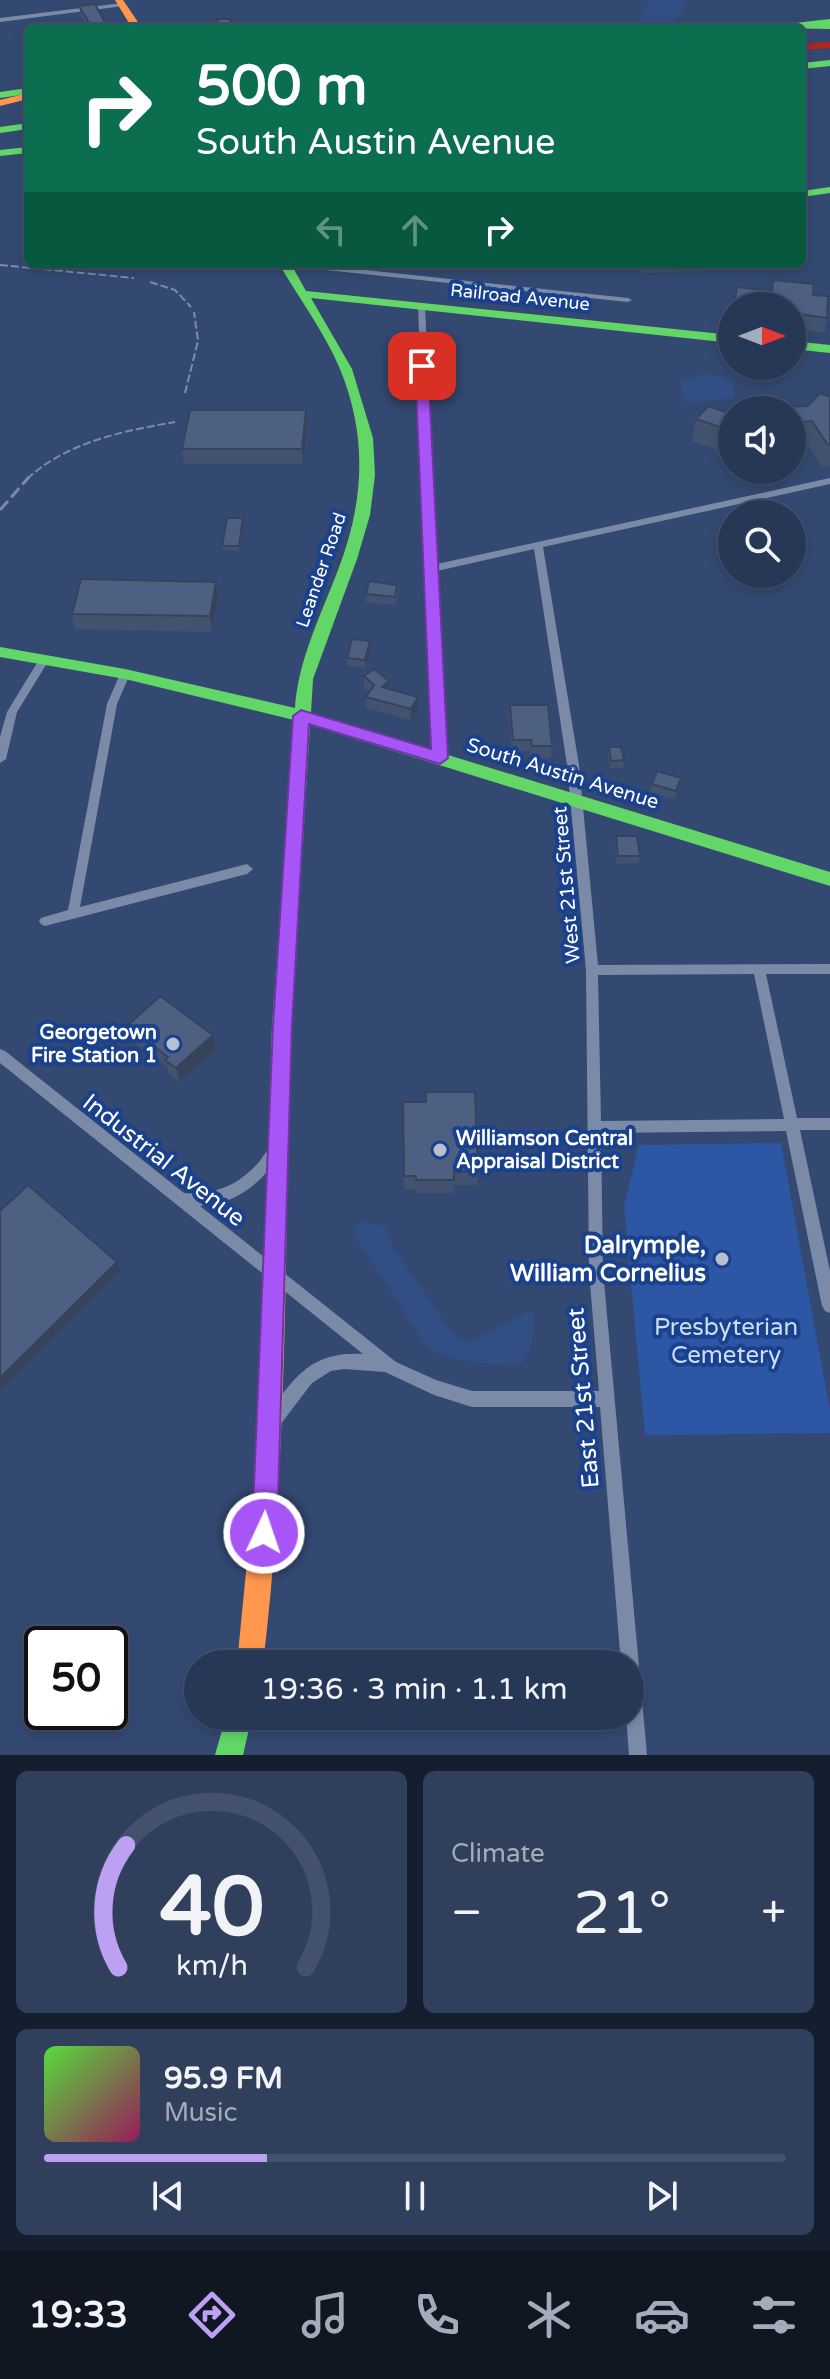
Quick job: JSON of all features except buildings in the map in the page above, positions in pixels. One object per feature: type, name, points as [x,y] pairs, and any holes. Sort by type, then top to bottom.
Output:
[{"type":"main road","points":[[120,2],[134,24]]},
{"type":"main road","points":[[806,26],[830,24]]},
{"type":"main road","points":[[806,27],[830,24]]},
{"type":"main road","points":[[806,44],[830,42]]},
{"type":"main road","points":[[806,66],[830,63]]},
{"type":"main road","points":[[0,95],[24,94]]},
{"type":"main road","points":[[0,103],[24,95]]},
{"type":"main road","points":[[0,122],[24,119]]},
{"type":"main road","points":[[0,129],[24,126]]},
{"type":"main road","points":[[0,153],[24,150]]},
{"type":"main road","name":"Leander Road","points":[[252,1650],[261,1588],[270,1425],[278,1148],[301,716],[307,669],[358,534],[368,462],[365,430],[349,370],[289,268]]},
{"type":"main road","name":"Railroad Avenue","points":[[304,294],[718,338]]},
{"type":"main road","points":[[806,346],[830,349]]},
{"type":"main road","name":"South Austin Avenue","points":[[0,652],[125,674],[301,716],[830,879]]},
{"type":"main road","points":[[229,1755],[235,1730]]},
{"type":"street","points":[[0,20],[120,2]]},
{"type":"street","points":[[325,268],[628,300]]},
{"type":"street","points":[[421,306],[440,758]]},
{"type":"street","points":[[430,569],[830,481]]},
{"type":"street","name":"West 21st Street","points":[[538,547],[577,800],[592,970],[597,1127]]},
{"type":"street","points":[[0,759],[12,712],[44,660]]},
{"type":"street","points":[[73,914],[112,704],[125,674]]},
{"type":"street","points":[[45,921],[247,869]]},
{"type":"street","points":[[592,970],[830,969]]},
{"type":"street","points":[[759,970],[830,1303]]},
{"type":"street","name":"Industrial Avenue","points":[[0,1055],[391,1367],[434,1387],[472,1399],[607,1399]]},
{"type":"street","points":[[597,1127],[830,1124]]},
{"type":"street","name":"East 21st Street","points":[[597,1127],[596,1271],[629,1650]]},
{"type":"street","points":[[178,1199],[197,1201],[230,1195],[260,1174],[278,1148]]},
{"type":"street","points":[[270,1425],[301,1381],[316,1368],[335,1361],[364,1361],[391,1367]]},
{"type":"street","name":"East 21st Street","points":[[636,1730],[638,1755]]},
{"type":"green space","name":"Presbyterian Cemetery","points":[[781,1143],[830,1411],[830,1433],[645,1435],[624,1206],[639,1145]]},
{"type":"shaded area","points":[[650,0],[688,0],[672,24],[641,24],[641,13]]},
{"type":"shaded area","points":[[705,374],[718,377],[718,380],[727,380],[733,385],[734,396],[686,403],[679,381]]},
{"type":"shaded area","points":[[363,1222],[384,1226],[393,1248],[455,1336],[470,1341],[528,1311],[534,1314],[531,1347],[520,1365],[474,1362],[428,1349],[353,1233],[354,1226]]},
{"type":"railway","points":[[0,265],[24,267]]},
{"type":"railway","points":[[31,268],[134,278]]},
{"type":"railway","points":[[150,282],[175,290],[191,307]]},
{"type":"railway","points":[[185,393],[198,341],[194,312]]},
{"type":"railway","points":[[28,478],[60,456],[96,440],[175,422]]},
{"type":"railway","points":[[0,510],[28,478]]},
{"type":"traffic: fast","points":[[806,25],[830,22]]},
{"type":"traffic: fast","points":[[806,27],[830,26]]},
{"type":"traffic: fast","points":[[806,66],[830,63]]},
{"type":"traffic: fast","points":[[0,95],[24,92]]},
{"type":"traffic: fast","points":[[0,130],[24,127]]},
{"type":"traffic: fast","points":[[0,153],[24,150]]},
{"type":"traffic: fast","points":[[806,193],[830,190]]},
{"type":"traffic: fast","points":[[278,1144],[282,1025],[305,679],[350,559],[363,515],[368,475],[366,438],[346,369],[287,268]]},
{"type":"traffic: fast","points":[[304,294],[718,338]]},
{"type":"traffic: fast","points":[[806,346],[830,349]]},
{"type":"traffic: fast","points":[[0,652],[125,674],[275,708],[830,879]]},
{"type":"traffic: fast","points":[[229,1755],[235,1730]]},
{"type":"traffic: slow","points":[[119,0],[134,24]]},
{"type":"traffic: slow","points":[[0,103],[24,97]]},
{"type":"traffic: slow","points":[[252,1650],[269,1469],[278,1144]]},
{"type":"traffic: jam","points":[[806,47],[830,45]]},
{"type":"place","name":"Georgetown Fire Station 1","points":[[173,1044]]},
{"type":"place","name":"Williamson Central Appraisal District","points":[[440,1150]]},
{"type":"place","name":"Dalrymple, William Cornelius","points":[[722,1259]]},
{"type":"route","points":[[264,1533],[282,1025],[298,808],[301,716],[440,758],[422,366]]}]
